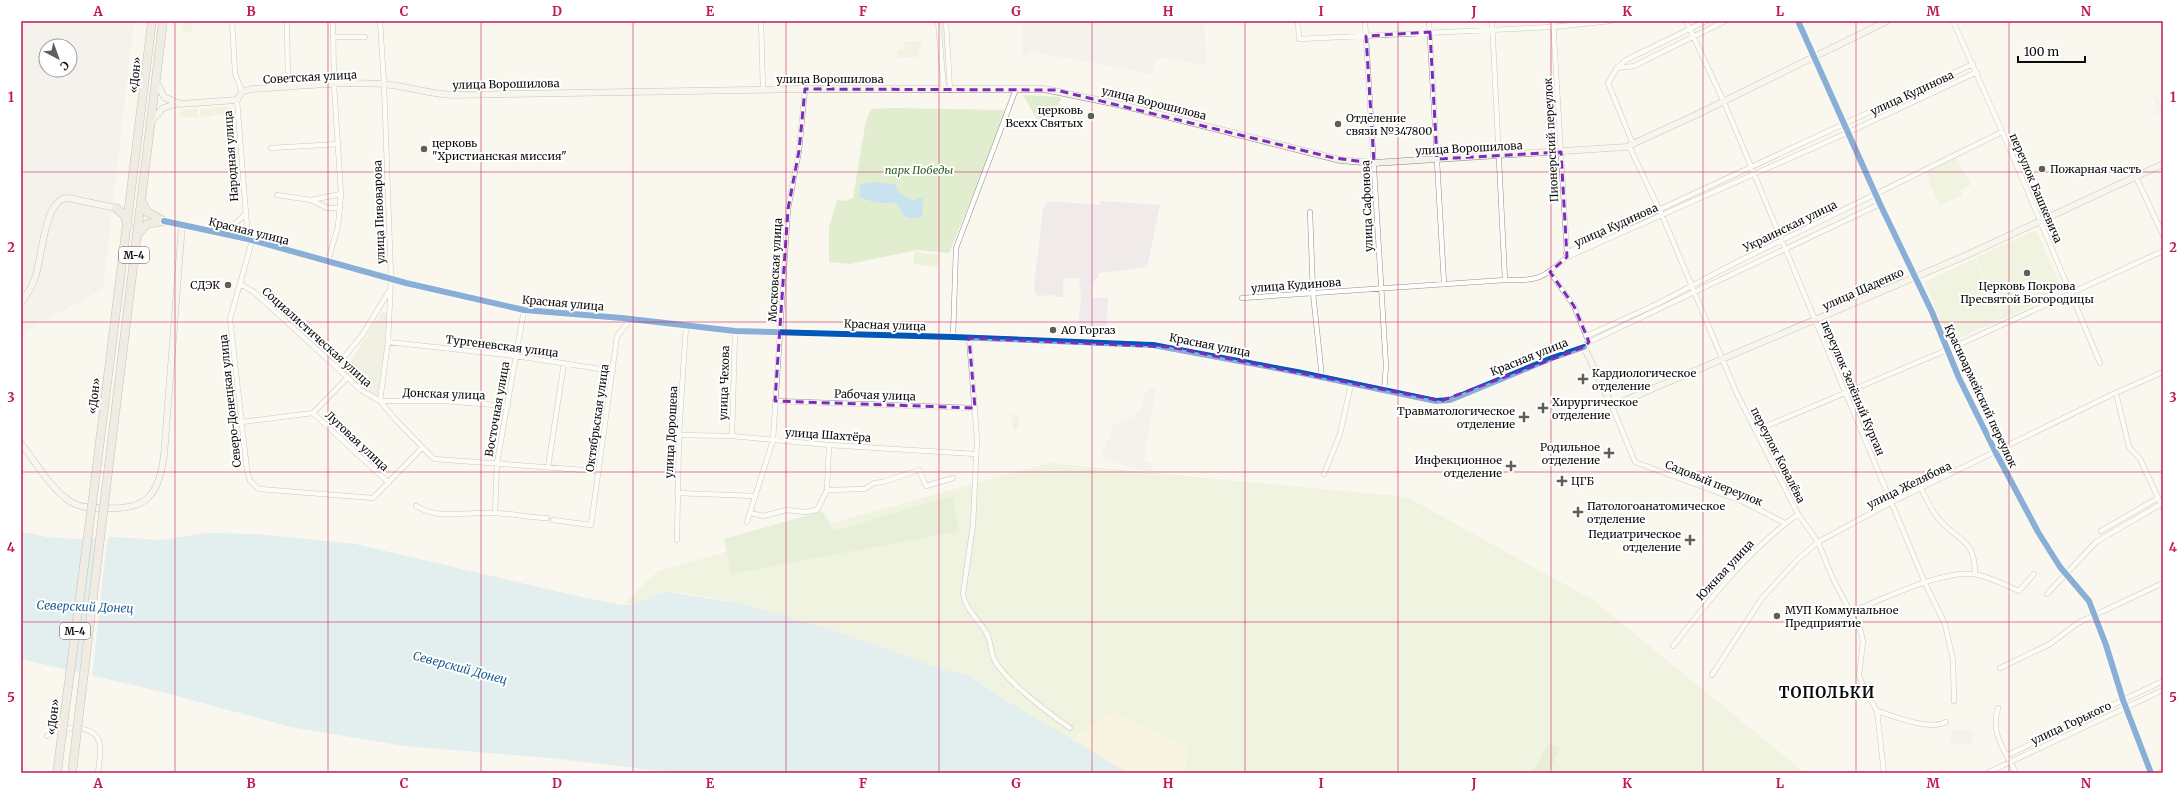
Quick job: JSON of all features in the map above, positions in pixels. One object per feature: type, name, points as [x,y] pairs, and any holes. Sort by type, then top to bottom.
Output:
[{"type":"highway","name":"«Дон»","points":[[57,773],[105,393],[132,197],[152,21]]},
{"type":"highway","name":"«Дон»","points":[[72,773],[163,21]]},
{"type":"highway","points":[[116,208],[126,206],[132,197]]},
{"type":"highway","points":[[141,200],[150,215],[164,221]]},
{"type":"highway","points":[[116,208],[124,215],[128,227]]},
{"type":"highway","points":[[136,238],[147,224],[164,221]]},
{"type":"street","name":"Народная улица","points":[[232,21],[235,73],[239,96],[246,213],[250,240]]},
{"type":"street","points":[[287,21],[288,87]]},
{"type":"street","points":[[328,261],[338,226],[341,194],[339,144],[334,85],[333,21]]},
{"type":"street","name":"улица Пивоварова","points":[[380,21],[384,84],[390,278],[388,342],[380,401]]},
{"type":"street","points":[[762,21],[763,90]]},
{"type":"street","points":[[938,21],[947,90]]},
{"type":"street","points":[[946,21],[947,90]]},
{"type":"street","points":[[1298,21],[1298,39],[1553,27],[1610,21]]},
{"type":"street","name":"улица Сафонова","points":[[1365,21],[1380,289],[1386,366],[1384,391]]},
{"type":"street","points":[[1429,21],[1444,284]]},
{"type":"street","points":[[1492,21],[1500,156],[1505,280]]},
{"type":"street","name":"Пионерский переулок","points":[[1553,21],[1567,255]]},
{"type":"street","name":"переулок Зелёный Курган","points":[[1686,21],[1724,102],[1755,174],[1781,241],[1925,583],[1945,624],[1953,660],[1954,701]]},
{"type":"street","points":[[1617,68],[1626,60],[1706,21]]},
{"type":"street","points":[[1617,68],[1634,66],[1725,21]]},
{"type":"street","name":"Красноармейский переулок","points":[[1798,21],[1846,124],[1880,204],[1916,276],[1947,350],[1996,453],[2038,532],[2067,574],[2089,601],[2123,700],[2151,773]]},
{"type":"street","name":"улица Ворошилова","points":[[384,84],[427,93],[453,95],[805,89],[1056,90],[1340,160],[1374,163],[1562,152],[1631,145],[1815,58],[1887,21]]},
{"type":"street","name":"переулок Башкевича","points":[[1952,21],[1977,72],[2072,293],[2100,363]]},
{"type":"street","points":[[334,37],[365,37]]},
{"type":"street","name":"улица Кудинова","points":[[1242,298],[1505,280],[1536,280],[1550,272],[1567,255],[1658,210],[1973,64]]},
{"type":"street","name":"переулок Ковалёва","points":[[1617,68],[1608,83],[1631,145],[1658,210],[1662,215],[1737,394],[1757,430],[1798,514],[1818,542],[1833,579],[1851,612],[1863,642],[1858,671],[1859,679],[1877,711],[1884,773]]},
{"type":"street","name":"улица Кудинова","points":[[1567,255],[1755,174],[1977,72]]},
{"type":"street","points":[[156,79],[164,97],[180,104]]},
{"type":"street","name":"Советская улица","points":[[151,123],[163,108],[180,104],[239,96],[251,90],[288,87],[384,84]]},
{"type":"street","name":"Московская улица","points":[[747,522],[773,440],[788,209],[799,151],[805,89]]},
{"type":"street","points":[[953,337],[956,248],[1016,89]]},
{"type":"street","name":"Украинская улица","points":[[1587,336],[1656,304],[1691,285],[2002,132]]},
{"type":"street","points":[[271,148],[339,144]]},
{"type":"street","name":"улица Щаденко","points":[[1612,406],[1723,361],[1815,321],[2040,221],[2163,164]]},
{"type":"street","points":[[2136,177],[2163,235]]},
{"type":"street","points":[[311,200],[341,194]]},
{"type":"street","points":[[277,195],[311,200],[328,208],[340,208]]},
{"type":"street","points":[[21,302],[35,278],[46,228],[55,203],[64,197],[116,208]]},
{"type":"street","name":"Украинская улица","points":[[1584,347],[1589,342],[1694,291],[1880,204]]},
{"type":"street","points":[[1310,212],[1313,293],[1322,378]]},
{"type":"street","points":[[220,234],[233,226],[246,213]]},
{"type":"street","name":"Красная улица","points":[[164,221],[250,240],[390,278],[524,310],[631,319],[735,331],[953,337],[1153,345],[1431,400],[1450,400],[1552,358],[1584,347]]},
{"type":"street","points":[[21,444],[55,487],[76,505],[114,509],[130,508],[144,502],[155,491],[161,477],[164,455],[182,225]]},
{"type":"street","name":"Северо-Донецкая улица","points":[[250,240],[230,319],[247,470],[250,481],[259,489],[375,498],[389,483]]},
{"type":"street","points":[[1757,430],[1947,350],[2163,251]]},
{"type":"street","points":[[1550,272],[1574,306],[1589,342]]},
{"type":"street","name":"Социалистическая улица","points":[[240,284],[254,292],[347,378],[370,397],[380,401],[422,448],[437,460],[598,471]]},
{"type":"street","points":[[336,367],[363,334],[390,289]]},
{"type":"street","name":"Восточная улица","points":[[495,513],[497,463],[524,310]]},
{"type":"street","name":"Октябрьская улица","points":[[553,520],[591,525],[617,334],[631,319]]},
{"type":"street","name":"улица Дорошева","points":[[677,540],[680,435],[686,326]]},
{"type":"street","name":"улица Чехова","points":[[732,436],[735,331]]},
{"type":"street","points":[[969,338],[975,408],[976,454],[973,525],[963,594],[964,602],[987,633],[994,659],[1001,668],[1040,706],[1070,728]]},
{"type":"street","name":"Тургеневская улица","points":[[388,342],[516,356],[613,371]]},
{"type":"street","points":[[1584,347],[1612,406]]},
{"type":"street","points":[[548,467],[564,364]]},
{"type":"street","name":"улица Желябова","points":[[1712,676],[1762,598],[1798,559],[1818,542],[1892,502],[1996,453],[2116,393],[2163,372]]},
{"type":"street","points":[[242,422],[313,413],[347,378]]},
{"type":"street","points":[[1324,474],[1338,440],[1350,384]]},
{"type":"street","points":[[2116,393],[2130,447],[2140,459],[2161,501]]},
{"type":"street","name":"Донская улица","points":[[380,401],[444,401],[508,406]]},
{"type":"street","name":"Рабочая улица","points":[[775,401],[975,408]]},
{"type":"street","name":"Садовый переулок","points":[[1612,406],[1635,462],[1744,502],[1785,523]]},
{"type":"street","name":"Луговая улица","points":[[313,413],[389,483]]},
{"type":"street","name":"улица Шахтёра","points":[[680,435],[732,436],[830,445],[976,454]]},
{"type":"street","points":[[750,513],[763,516],[786,510],[805,512],[817,510],[827,490],[830,445]]},
{"type":"street","points":[[389,483],[422,448]]},
{"type":"street","points":[[827,490],[865,489],[874,483],[883,482],[919,470],[926,486],[953,478]]},
{"type":"street","points":[[1921,488],[1938,518],[1972,549],[1975,562],[1975,574]]},
{"type":"street","points":[[678,493],[755,496]]},
{"type":"street","points":[[2101,531],[2161,501]]},
{"type":"street","points":[[2047,594],[2096,542],[2161,501]]},
{"type":"street","points":[[416,506],[427,512],[440,514],[495,513],[547,518]]},
{"type":"street","name":"Южная улица","points":[[1673,646],[1730,576],[1785,523],[1798,514]]},
{"type":"street","points":[[1851,612],[1925,583],[1960,574],[1975,574],[2019,591],[2034,574]]},
{"type":"street","points":[[2000,668],[2050,644],[2070,628],[2163,583]]},
{"type":"street","name":"улица Горького","points":[[2008,756],[2163,681]]},
{"type":"street","name":"улица Горького","points":[[1986,773],[2163,690]]},
{"type":"street","points":[[1998,708],[1996,732],[2016,773]]},
{"type":"street","points":[[1877,711],[1916,722],[1941,725],[1946,722]]},
{"type":"street","points":[[47,736],[56,729],[82,728],[90,732],[97,738],[100,745],[98,773]]},
{"type":"highlighted area","points":[[1430,32],[1437,159],[1561,152],[1567,257],[1550,272],[1574,306],[1589,342],[1584,347],[1441,401],[1170,347],[969,338],[975,408],[775,401],[788,209],[799,151],[805,89],[1056,90],[1334,158],[1374,163],[1366,36]]},
{"type":"shaded area","points":[[21,21],[134,21],[103,289],[21,334]]},
{"type":"shaded area","points":[[1021,21],[1204,21],[1207,65],[1158,58],[1152,74],[1032,52],[1022,57]]},
{"type":"shaded area","points":[[2157,96],[2163,107],[2163,112],[2156,115],[2153,111],[2158,108],[2153,99]]},
{"type":"shaded area","points":[[1048,201],[1099,205],[1100,201],[1160,205],[1147,267],[1098,273],[1098,277],[1092,283],[1092,298],[1108,298],[1106,333],[1094,334],[1078,331],[1081,298],[1079,278],[1063,279],[1063,297],[1055,297],[1054,295],[1037,296],[1036,294],[1034,287],[1043,209]]},
{"type":"shaded area","points":[[1157,385],[1144,460],[1153,464],[1152,471],[1136,470],[1101,457],[1113,426],[1136,415],[1143,403],[1144,394]]},
{"type":"shaded area","points":[[1953,729],[1972,730],[1972,743],[1962,745],[1950,743]]},
{"type":"green space","points":[[187,21],[194,21],[191,33],[185,32],[183,29],[183,24]]},
{"type":"green space","points":[[941,21],[944,21],[946,73]]},
{"type":"green space","points":[[922,41],[917,57],[898,57],[898,49],[904,49],[904,42]]},
{"type":"green space","points":[[1023,95],[1061,97],[1061,100],[1055,111],[1049,117],[1042,121],[1038,121]]},
{"type":"green space","points":[[214,107],[230,107],[232,111],[229,114],[215,115]]},
{"type":"green space","points":[[198,108],[198,117],[184,118],[179,115],[182,110]]},
{"type":"green space","points":[[213,108],[214,116],[200,117],[200,109]]},
{"type":"green space","name":"парк Победы","points":[[871,109],[1008,110],[949,253],[917,250],[850,264],[829,262],[829,228],[837,200],[845,201],[853,198],[866,120]]},
{"type":"green space","points":[[1956,157],[1971,185],[1960,191],[1963,195],[1940,205],[1928,181],[1930,180],[1926,172]]},
{"type":"green space","points":[[2036,230],[2063,292],[2003,319],[1976,257]]},
{"type":"green space","points":[[915,252],[939,255],[937,267],[913,264]]},
{"type":"green space","points":[[1975,258],[2002,319],[1949,343],[1925,282]]},
{"type":"green space","points":[[382,311],[387,314],[386,345],[378,395],[373,396],[347,375],[345,371]]},
{"type":"green space","points":[[1018,414],[1019,429],[1013,430],[1012,415]]},
{"type":"green space","points":[[1049,463],[1407,497],[1593,600],[1805,773],[1548,773],[1561,748],[1548,743],[1532,773],[1184,773],[1188,747],[1113,712],[1072,740],[968,675],[948,671],[833,630],[742,604],[686,593],[658,593],[639,603],[623,605],[658,571]]},
{"type":"green space","points":[[952,496],[959,531],[731,574],[724,539],[823,511],[834,531]]},
{"type":"green space","points":[[1548,743],[1561,748],[1548,773],[1532,773]]},
{"type":"sand","points":[[1113,712],[1188,747],[1184,773],[1128,773],[1072,740]]},
{"type":"water","points":[[878,182],[896,185],[899,193],[914,201],[920,197],[923,199],[922,217],[908,218],[903,215],[896,202],[877,202],[859,197],[860,184]]},
{"type":"water","name":"Северский Донец","points":[[21,533],[32,533],[46,537],[76,539],[114,537],[160,540],[207,533],[259,534],[355,544],[581,597],[622,605],[631,605],[658,594],[669,592],[742,604],[833,630],[948,671],[968,675],[1128,773],[679,773],[551,758],[404,746],[291,727],[158,691],[21,659]]},
{"type":"pier","points":[[109,535],[92,677],[79,674],[96,536]]},
{"type":"cycle path","points":[[1798,21],[1880,204],[1932,312],[1959,378],[1996,453],[2038,532],[2060,567],[2089,601],[2106,645],[2123,700],[2151,773]]},
{"type":"cycle path","points":[[164,221],[248,239],[406,283],[524,310],[622,318],[735,331],[953,337],[1153,345],[1297,372],[1436,401],[1450,400],[1552,358],[1584,347]]},
{"type":"place","name":"церковь Всехх Святых","points":[[1091,116]]},
{"type":"place","name":"Отделение связи №347800","points":[[1338,124]]},
{"type":"place","name":"церковь \"Христианская миссия\"","points":[[424,149]]},
{"type":"place","name":"Пожарная часть","points":[[2042,169]]},
{"type":"place","name":"Церковь Покрова Пресвятой Богородицы","points":[[2027,273]]},
{"type":"place","name":"СДЭК","points":[[228,285]]},
{"type":"place","name":"АО Горгаз","points":[[1053,330]]},
{"type":"place","name":"Кардиологическое отделение","points":[[1583,379]]},
{"type":"place","name":"Хирургическое отделение","points":[[1543,408]]},
{"type":"place","name":"Травматологическое отделение","points":[[1524,417]]},
{"type":"place","name":"Родильное отделение","points":[[1609,453]]},
{"type":"place","name":"Инфекционное отделение","points":[[1511,466]]},
{"type":"place","name":"ЦГБ","points":[[1562,481]]},
{"type":"place","name":"Патологоанатомическое отделение","points":[[1578,512]]},
{"type":"place","name":"Педиатрическое отделение","points":[[1690,540]]},
{"type":"place","name":"МУП Коммунальное Предприятие","points":[[1777,616]]},
{"type":"district","name":"ТОПОЛЬКИ","points":[[1827,693]]}]
